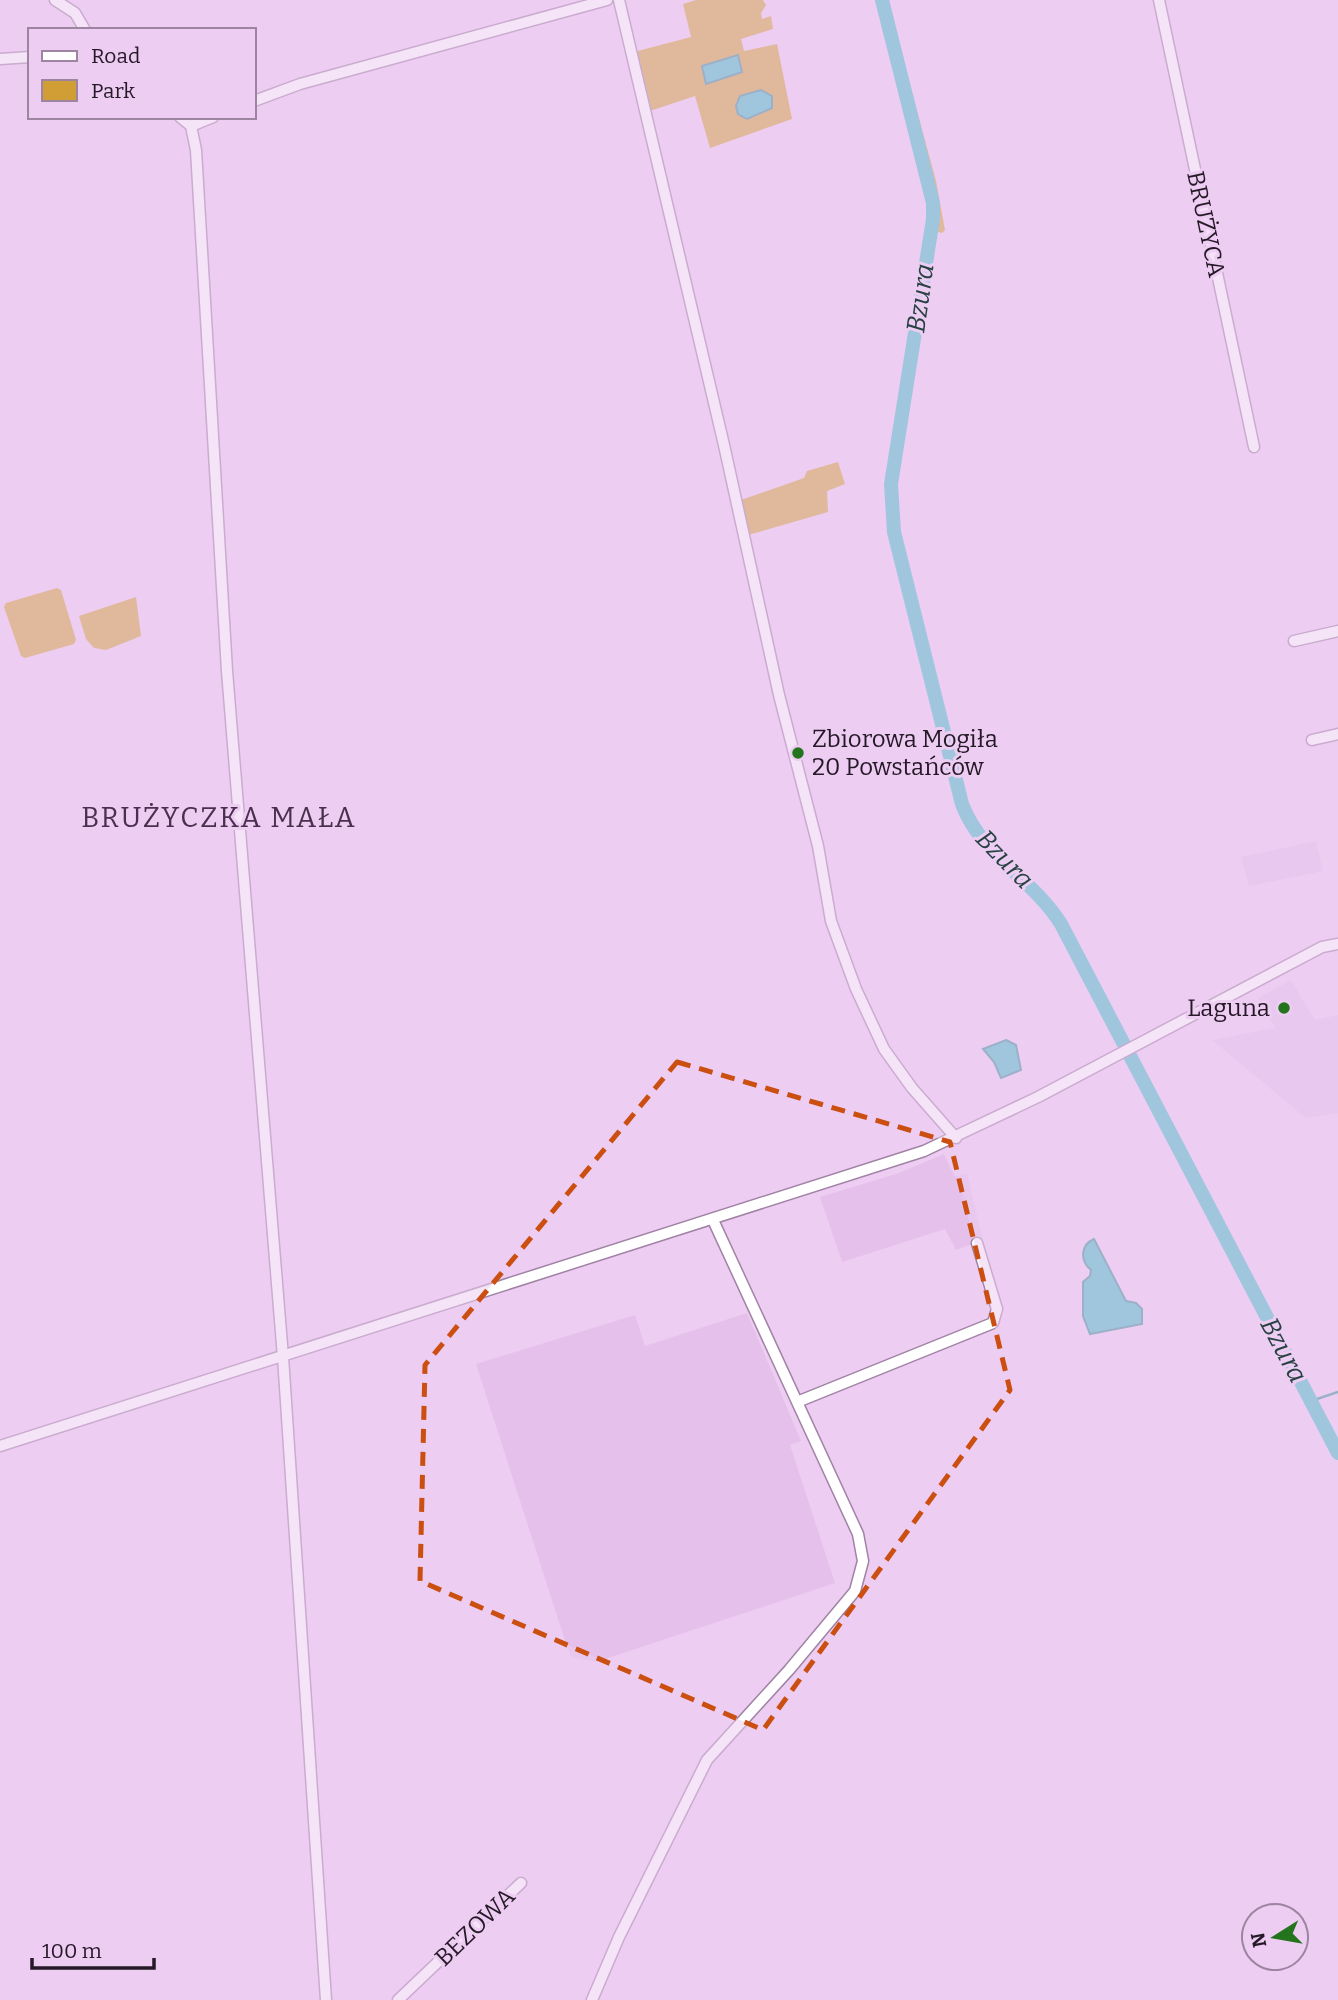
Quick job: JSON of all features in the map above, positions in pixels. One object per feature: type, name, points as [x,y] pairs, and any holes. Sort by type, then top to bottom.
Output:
[{"type":"street","points":[[55,0],[75,13],[84,28]]},
{"type":"street","points":[[256,101],[314,80],[607,0]]},
{"type":"street","points":[[619,0],[724,445],[779,695],[818,846],[831,921],[856,989],[884,1049],[912,1088],[956,1138]]},
{"type":"street","name":"BRUŻYCA","points":[[1159,0],[1254,447]]},
{"type":"street","points":[[0,59],[28,57]]},
{"type":"street","points":[[182,119],[191,126],[196,150],[226,660],[283,1357],[326,2000]]},
{"type":"street","points":[[191,126],[208,119]]},
{"type":"street","points":[[1294,641],[1338,631]]},
{"type":"street","points":[[1312,740],[1338,734]]},
{"type":"street","points":[[0,1446],[880,1167],[956,1138],[1322,947],[1338,944]]},
{"type":"street","points":[[592,2000],[619,1937],[707,1760],[852,1596],[860,1579],[863,1561],[858,1534],[713,1220]]},
{"type":"street","points":[[797,1402],[993,1323],[997,1319],[997,1309],[977,1242]]},
{"type":"street","name":"BEZOWA","points":[[398,2000],[521,1883]]},
{"type":"highlighted area","points":[[677,1062],[950,1142],[1010,1390],[763,1730],[420,1581],[425,1365]]},
{"type":"shaded area","points":[[738,55],[742,72],[706,84],[702,66]]},
{"type":"shaded area","points":[[761,90],[772,96],[772,108],[747,119],[738,114],[736,106],[740,96]]},
{"type":"shaded area","points":[[1316,841],[1323,871],[1249,886],[1241,857]]},
{"type":"shaded area","points":[[1291,980],[1315,1020],[1338,1015],[1338,1113],[1306,1118],[1212,1040],[1275,1028],[1258,998]]},
{"type":"shaded area","points":[[1006,1040],[1016,1045],[1021,1070],[1001,1078],[994,1062],[983,1049]]},
{"type":"shaded area","points":[[944,1154],[955,1177],[967,1173],[983,1240],[956,1250],[945,1229],[842,1262],[820,1197],[896,1174]]},
{"type":"shaded area","points":[[1094,1239],[1126,1301],[1136,1303],[1142,1309],[1142,1324],[1090,1334],[1083,1316],[1083,1282],[1090,1276],[1091,1270],[1083,1258],[1083,1253],[1086,1245]]},
{"type":"shaded area","points":[[747,1313],[801,1441],[790,1445],[835,1583],[596,1662],[570,1656],[476,1364],[635,1315],[645,1346]]},
{"type":"green space","points":[[696,0],[763,0],[766,5],[761,13],[762,19],[771,16],[773,29],[741,39],[744,51],[777,44],[792,119],[710,148],[695,96],[647,112],[634,52],[691,37],[683,4]]},
{"type":"green space","points":[[882,0],[887,0],[936,181],[945,230],[942,233],[931,230],[930,186]]},
{"type":"green space","points":[[838,462],[845,484],[827,491],[828,512],[748,535],[741,500],[804,478],[807,471]]},
{"type":"green space","points":[[57,588],[61,590],[76,640],[74,644],[25,658],[21,656],[4,607],[6,603]]},
{"type":"green space","points":[[136,597],[141,636],[106,650],[94,648],[86,639],[79,616]]},
{"type":"waterway","name":"Bzura","points":[[882,0],[933,203],[933,219],[891,484],[894,532],[962,804],[971,822],[994,853],[1036,893],[1061,924],[1338,1453]]},
{"type":"waterway","points":[[1311,1401],[1338,1392]]},
{"type":"place","name":"Zbiorowa Mogiła 20 Powstańców","points":[[798,753]]},
{"type":"place","name":"Laguna","points":[[1284,1008]]},
{"type":"district","name":"BRUŻYCZKA MAŁA","points":[[219,817]]}]
